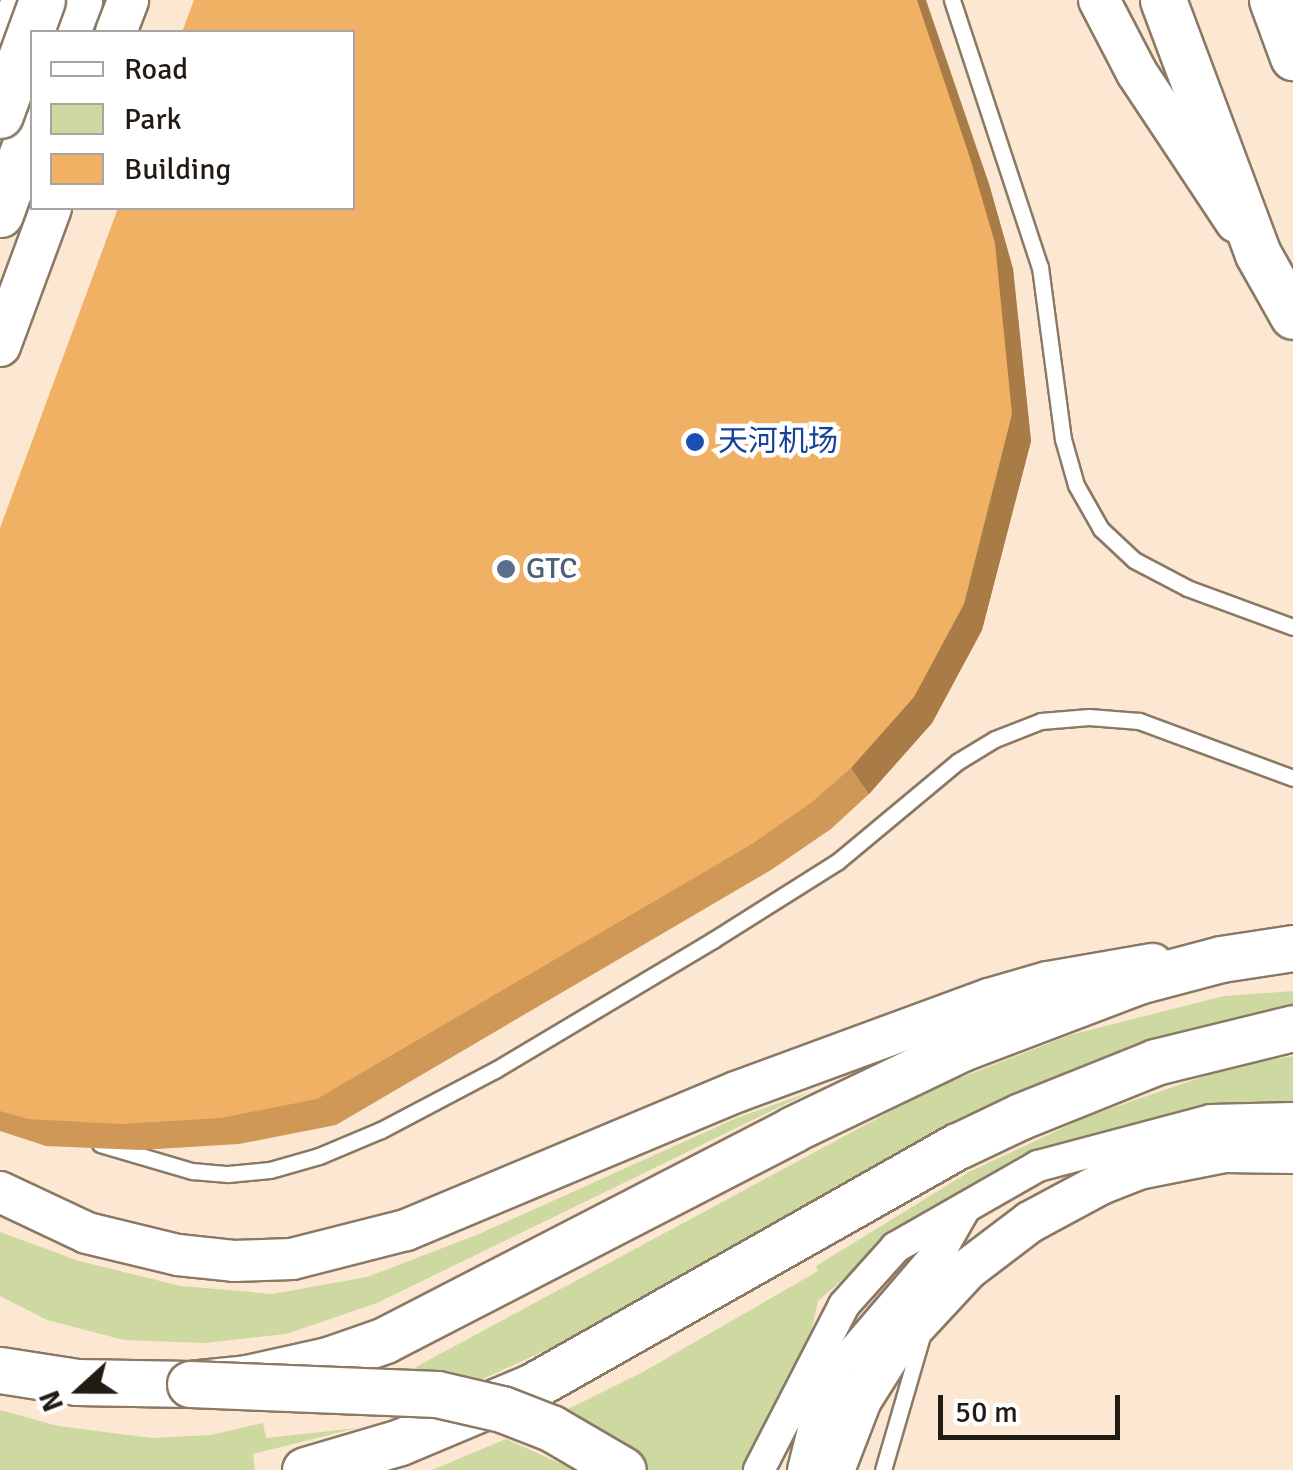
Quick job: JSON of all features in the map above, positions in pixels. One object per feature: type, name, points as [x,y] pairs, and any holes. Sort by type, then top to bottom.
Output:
[{"type":"main road","points":[[31,30],[42,0]]},
{"type":"main road","points":[[68,30],[79,0]]},
{"type":"main road","points":[[117,30],[128,0]]},
{"type":"main road","points":[[1099,0],[1137,74],[1258,254],[1293,316]]},
{"type":"main road","points":[[1163,0],[1258,254]]},
{"type":"main road","points":[[1272,0],[1293,58]]},
{"type":"main road","points":[[0,116],[30,33]]},
{"type":"main road","points":[[0,214],[30,132]]},
{"type":"main road","points":[[0,346],[50,210]]},
{"type":"main road","points":[[2,1196],[87,1233],[178,1255],[234,1261],[292,1259],[422,1224],[736,1092],[989,999],[1092,973],[1293,948]]},
{"type":"main road","points":[[190,1384],[286,1370],[385,1340],[794,1129],[962,1048],[1063,1006],[1221,959]]},
{"type":"main road","points":[[305,1470],[400,1442],[533,1386],[958,1146],[1021,1116],[1154,1062],[1293,1028]]},
{"type":"main road","points":[[834,1470],[861,1400],[892,1351],[929,1308],[997,1244],[1101,1184],[1179,1159],[1226,1152],[1293,1152]]},
{"type":"main road","points":[[0,1348],[76,1382]]},
{"type":"main road","points":[[0,1370],[76,1382],[437,1394],[502,1409],[552,1428],[624,1470]]},
{"type":"street","points":[[0,44],[17,0]]},
{"type":"street","points":[[759,1470],[844,1304],[896,1247],[1038,1166],[1211,1120],[1293,1118]]},
{"type":"street","points":[[803,1470],[814,1430],[843,1363],[944,1245],[966,1207]]},
{"type":"lane","points":[[952,0],[1040,268],[1062,439],[1076,485],[1101,529],[1134,560],[1187,588],[1293,627]]},
{"type":"lane","points":[[77,1137],[192,1171],[228,1174],[270,1170],[381,1130],[495,1070],[713,940],[837,862],[957,762],[995,739],[1042,721],[1090,716],[1139,722],[1293,778]]},
{"type":"lane","points":[[884,1470],[929,1308]]},
{"type":"shaded area","points":[[0,0],[1293,0],[1293,1470],[0,1470]]},
{"type":"green space","points":[[1293,991],[1293,1010],[1229,1021],[1082,1066],[949,1127],[566,1341],[461,1389],[382,1381],[414,1368],[932,1089],[1070,1035],[1224,996]]},
{"type":"green space","points":[[1293,1056],[1293,1105],[1210,1108],[1022,1154],[909,1222],[818,1301],[806,1354],[745,1470],[649,1470],[630,1454],[552,1417],[643,1372],[818,1271],[816,1266],[969,1172],[1086,1117],[1231,1067]]},
{"type":"green space","points":[[810,1092],[377,1303],[286,1334],[205,1343],[124,1340],[47,1320],[0,1296],[0,1232],[79,1261],[181,1286],[272,1294],[367,1277],[479,1234],[739,1117]]},
{"type":"green space","points":[[0,1410],[58,1426],[152,1438],[211,1435],[263,1423],[266,1438],[357,1428],[253,1454],[255,1470],[0,1470]]},
{"type":"green space","points":[[506,1439],[575,1470],[432,1470]]},
{"type":"building","name":"GTC","points":[[194,0],[917,0],[995,243],[1012,414],[964,604],[914,697],[851,768],[812,802],[752,844],[317,1099],[221,1118],[121,1124],[28,1119],[0,1111],[0,528],[117,210],[355,210],[355,30],[183,30]]},
{"type":"place","name":"天河机场","points":[[695,442]]},
{"type":"place","name":"GTC","points":[[506,569]]}]
